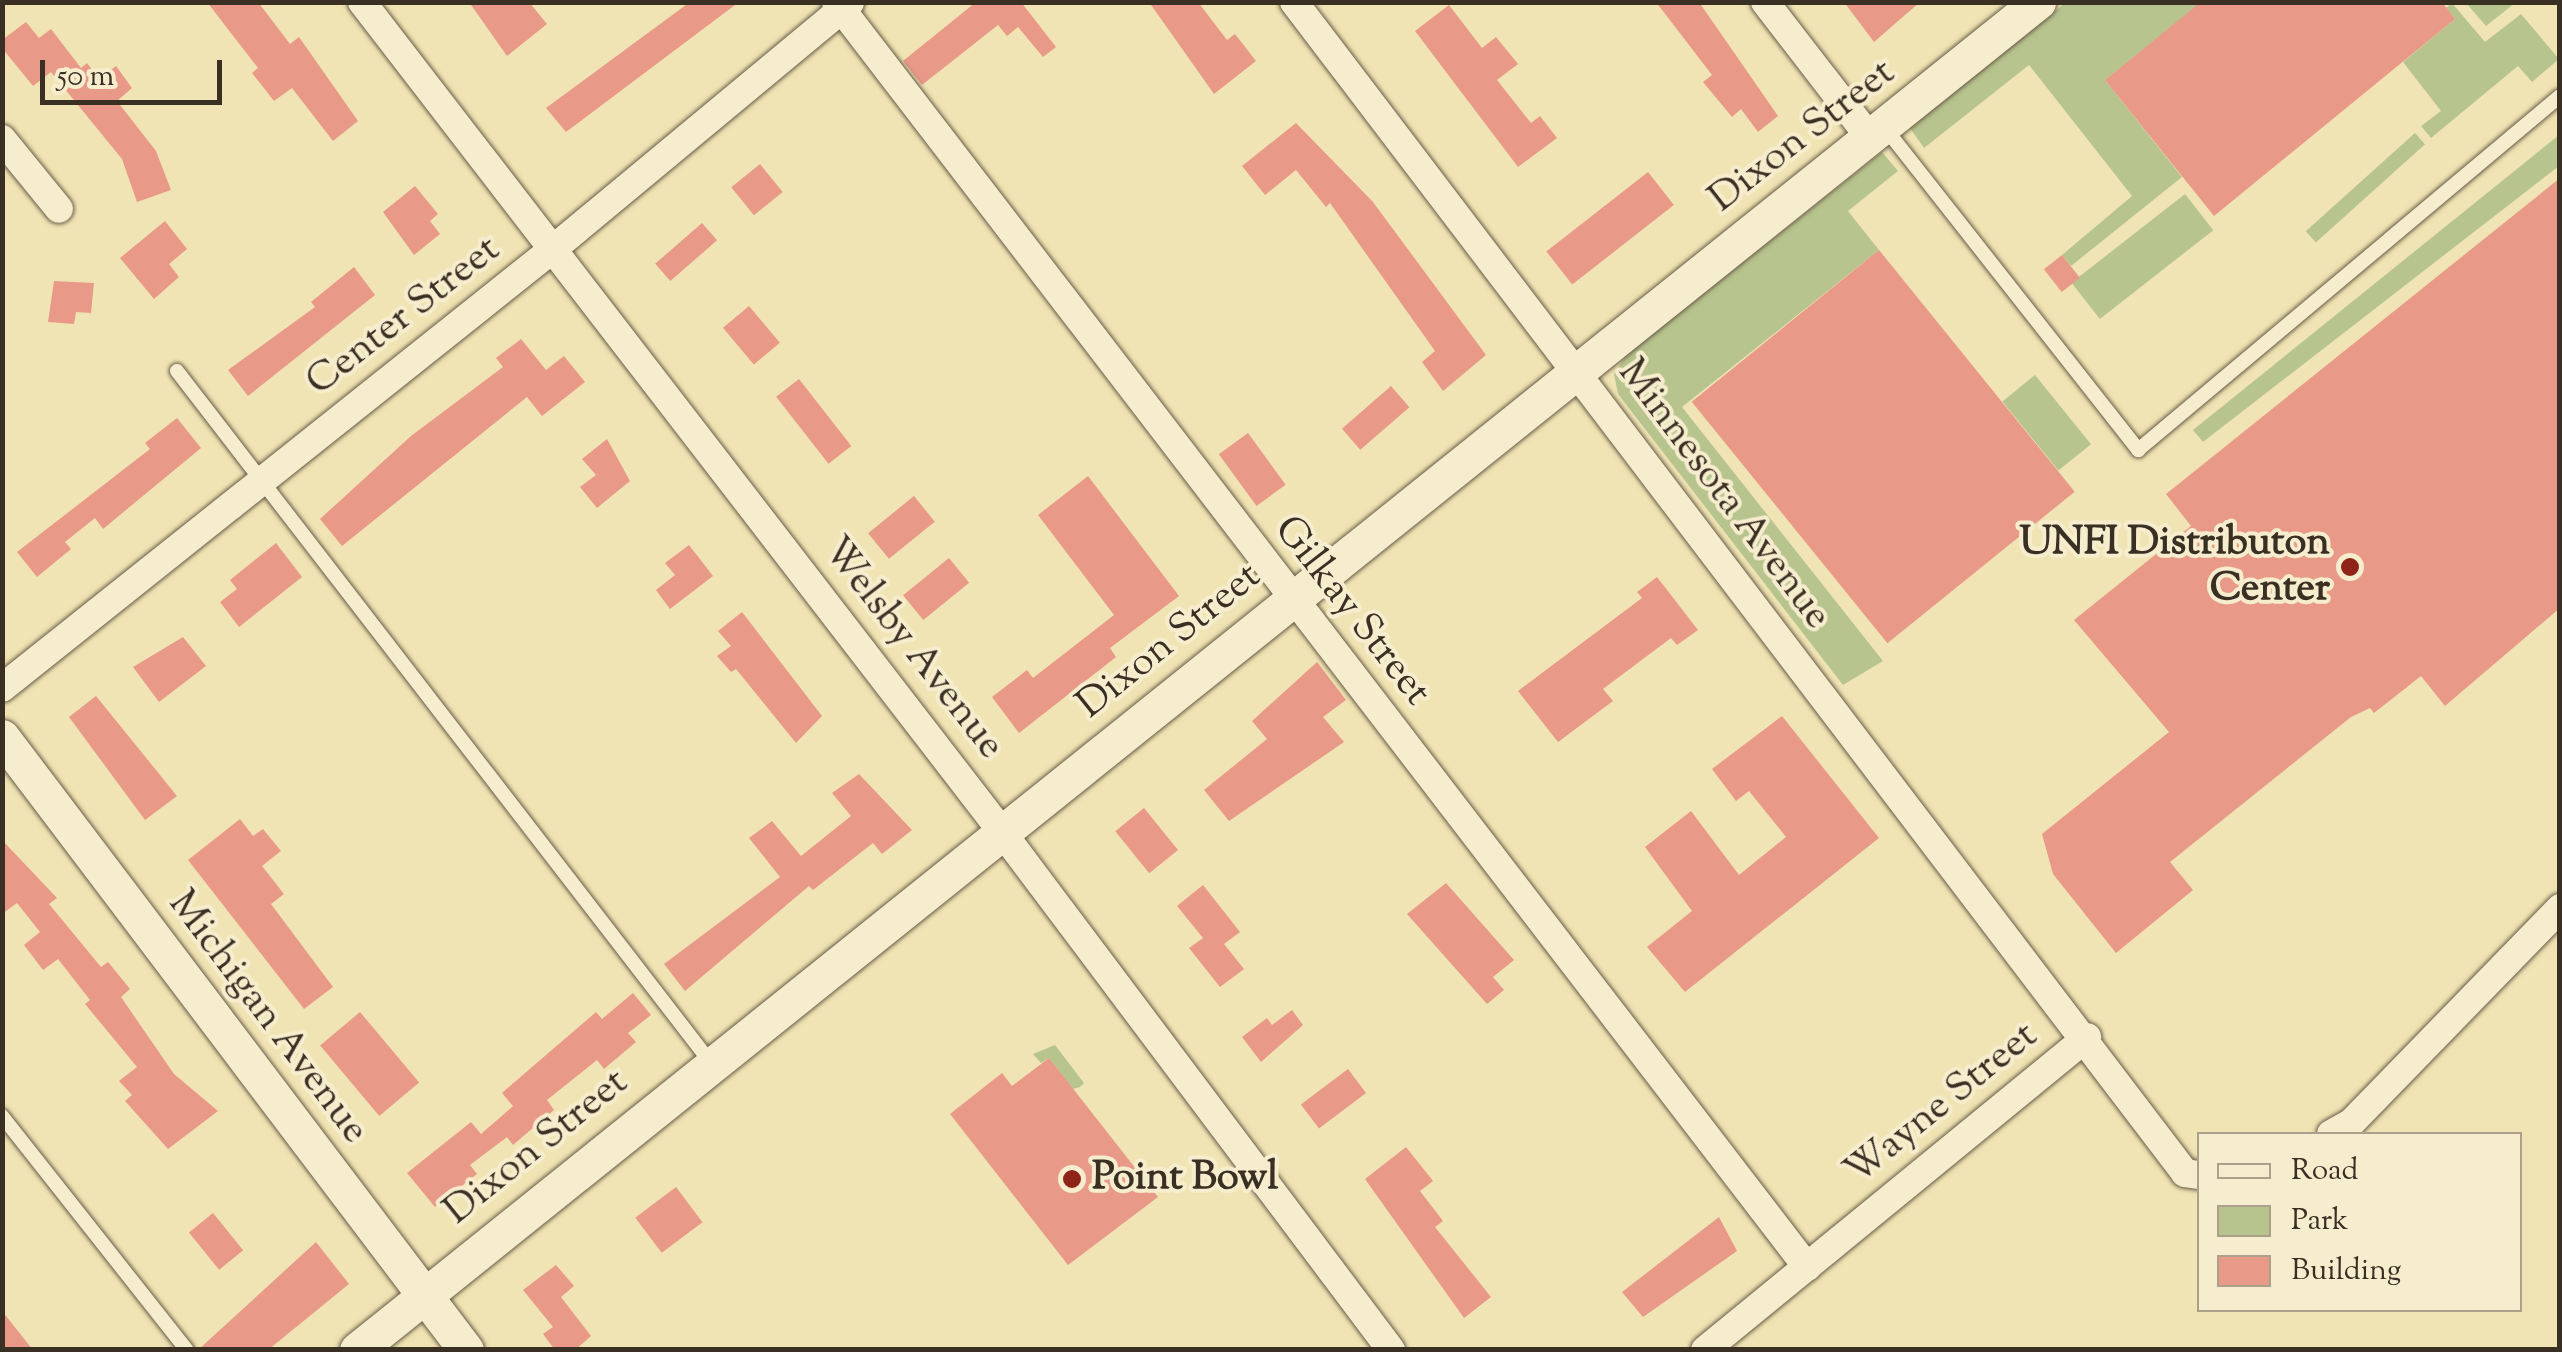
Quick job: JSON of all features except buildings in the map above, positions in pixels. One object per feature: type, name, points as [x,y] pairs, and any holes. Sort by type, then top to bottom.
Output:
[{"type":"street","name":"Welsby Avenue","points":[[362,2],[1002,832],[1391,1350]]},
{"type":"street","name":"Minnesota Avenue","points":[[1294,2],[2088,1037]]},
{"type":"street","points":[[1765,2],[1878,134]]},
{"type":"street","name":"Dixon Street","points":[[356,1350],[2038,2]]},
{"type":"street","name":"Center Street","points":[[2,688],[553,250],[843,5]]},
{"type":"street","name":"Gilkay Street","points":[[843,5],[1290,599],[1807,1267]]},
{"type":"street","points":[[2,139],[59,209]]},
{"type":"street","name":"Michigan Avenue","points":[[2,737],[466,1350]]},
{"type":"street","points":[[2335,1132],[2351,1123],[2560,908]]},
{"type":"street","name":"Wayne Street","points":[[1706,1350],[2088,1037],[2185,1173],[2197,1175]]},
{"type":"lane","points":[[1878,134],[2138,450],[2560,96]]},
{"type":"lane","points":[[177,370],[712,1063]]},
{"type":"lane","points":[[2,1116],[187,1350]]},
{"type":"green space","points":[[2065,3],[2201,3],[2105,80],[2182,177],[2071,266],[2062,255],[2132,196],[2029,65],[1924,148],[1910,128]]},
{"type":"green space","points":[[2452,3],[2485,42],[2521,14],[2559,59],[2532,82],[2518,66],[2431,138],[2421,126],[2441,111],[2403,62],[2455,19],[2446,8]]},
{"type":"green space","points":[[2466,3],[2515,3],[2486,26]]},
{"type":"green space","points":[[2415,133],[2425,144],[2316,243],[2306,231]]},
{"type":"green space","points":[[2559,135],[2559,166],[2203,442],[2193,430]]},
{"type":"green space","points":[[1882,152],[1898,171],[1848,211],[1879,250],[1682,407],[1883,661],[1843,685],[1618,394],[1614,374],[1627,354]]},
{"type":"green space","points":[[2185,194],[2213,230],[2100,319],[2072,283]]},
{"type":"green space","points":[[2035,375],[2091,444],[2058,471],[2002,401]]},
{"type":"green space","points":[[1055,1045],[1084,1083],[1080,1087],[1073,1089],[1049,1058],[1041,1063],[1033,1054]]},
{"type":"place","name":"UNFI Distributon Center","points":[[2350,567]]},
{"type":"place","name":"Point Bowl","points":[[1072,1179]]}]
